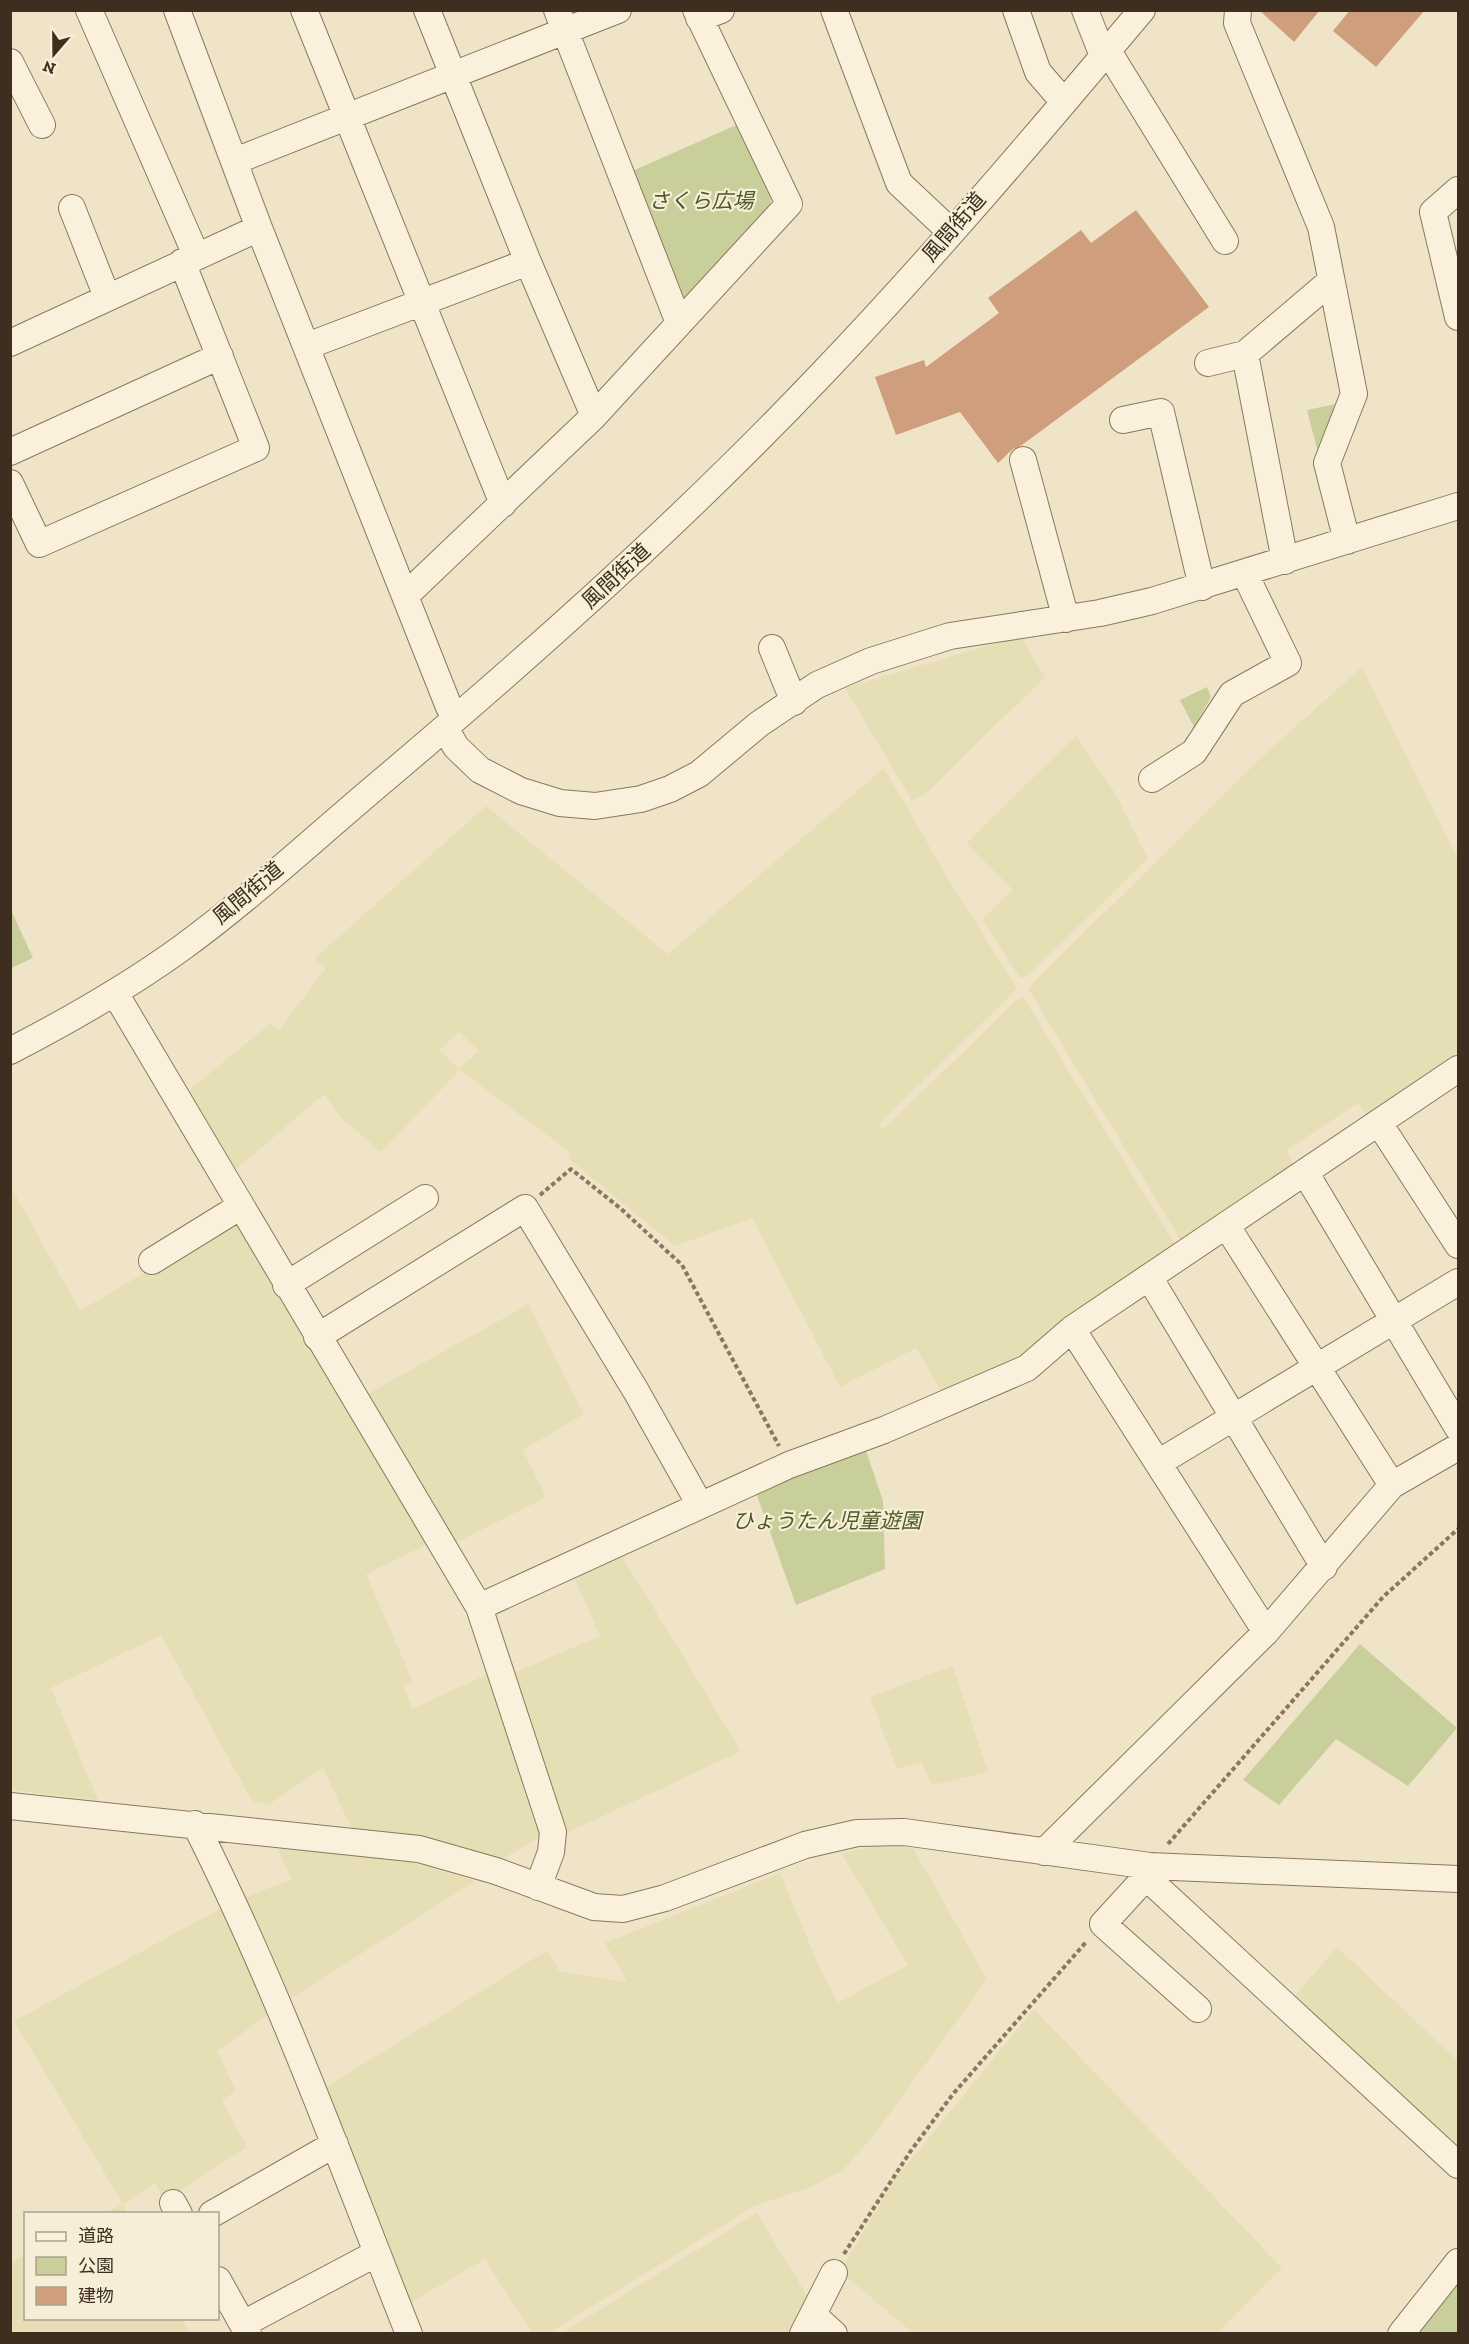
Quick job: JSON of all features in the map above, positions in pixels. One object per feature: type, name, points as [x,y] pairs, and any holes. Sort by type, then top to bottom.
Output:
[{"type":"street","points":[[10,483],[39,544],[256,448],[220,356],[189,258],[89,10]]},
{"type":"street","points":[[177,10],[259,228],[449,707],[456,747],[480,770],[510,786],[560,803],[595,806],[641,800],[670,789],[699,774],[759,724],[818,685],[871,661],[950,636],[1066,619],[1152,601],[1458,506]]},
{"type":"street","points":[[304,10],[345,117],[503,504]]},
{"type":"street","points":[[427,10],[528,262],[594,416]]},
{"type":"street","points":[[235,161],[452,75],[561,20],[618,10]]},
{"type":"street","points":[[834,10],[899,183],[951,232]]},
{"type":"street","points":[[1016,10],[1038,72],[1063,101]]},
{"type":"street","points":[[1085,10],[1106,54],[1225,241]]},
{"type":"street","name":"風間街道","points":[[10,1051],[115,993],[184,946],[235,906],[452,722],[675,521],[818,378],[951,232],[1142,10]]},
{"type":"street","points":[[1238,10],[1237,23],[1322,227],[1354,394],[1327,463],[1347,541]]},
{"type":"street","points":[[405,596],[594,416],[789,204],[705,13]]},
{"type":"street","points":[[561,20],[680,323]]},
{"type":"street","points":[[10,62],[42,125]]},
{"type":"street","points":[[1458,190],[1433,212],[1458,316]]},
{"type":"street","points":[[72,208],[107,297]]},
{"type":"street","points":[[10,343],[189,258],[259,228]]},
{"type":"street","points":[[307,346],[528,262]]},
{"type":"street","points":[[1208,363],[1245,354],[1331,280]]},
{"type":"street","points":[[1245,354],[1286,561]]},
{"type":"street","points":[[10,452],[220,356]]},
{"type":"street","points":[[1123,420],[1161,412],[1202,587]]},
{"type":"street","points":[[1023,460],[1066,619]]},
{"type":"street","points":[[1152,779],[1194,752],[1232,694],[1288,663],[1245,574]]},
{"type":"street","points":[[772,648],[794,702]]},
{"type":"street","points":[[115,993],[286,1285],[479,1607],[552,1832],[551,1852],[538,1887]]},
{"type":"street","points":[[479,1607],[789,1465],[884,1430],[1027,1368],[1072,1329],[1458,1069]]},
{"type":"street","points":[[1379,1123],[1458,1245]]},
{"type":"street","points":[[1305,1172],[1458,1428]]},
{"type":"street","points":[[286,1285],[424,1198]]},
{"type":"street","points":[[152,1261],[241,1206]]},
{"type":"street","points":[[317,1337],[525,1208],[636,1391],[700,1505]]},
{"type":"street","points":[[1227,1225],[1392,1485]]},
{"type":"street","points":[[1149,1277],[1324,1567]]},
{"type":"street","points":[[1158,1463],[1458,1282]]},
{"type":"street","points":[[1072,1329],[1266,1632]]},
{"type":"street","points":[[1044,1852],[1266,1632],[1392,1485],[1458,1447]]},
{"type":"street","points":[[10,1806],[419,1849],[496,1871],[594,1907],[623,1909],[665,1898],[805,1845],[858,1833],[904,1832],[1044,1852],[1148,1871],[1458,1879]]},
{"type":"street","points":[[195,1824],[237,1909],[335,2144],[409,2334]]},
{"type":"street","points":[[1148,1871],[1102,1924],[1198,2008]]},
{"type":"street","points":[[1148,1871],[1458,2165]]},
{"type":"street","points":[[216,2212],[335,2144]]},
{"type":"street","points":[[219,2282],[245,2329],[377,2253]]},
{"type":"street","points":[[1401,2334],[1458,2262]]},
{"type":"street","points":[[834,2273],[808,2324],[834,2334]]},
{"type":"path","points":[[525,1208],[571,1169],[620,1208],[682,1265],[789,1465]]},
{"type":"path","points":[[1148,1871],[1383,1597],[1458,1529]]},
{"type":"path","points":[[834,2273],[910,2152],[953,2094],[1102,1924]]},
{"type":"shaded area","points":[[1020,636],[1045,677],[925,794],[912,801],[845,688]]},
{"type":"shaded area","points":[[1362,667],[1458,858],[1458,1060],[1371,1123],[1358,1103],[1287,1150],[1295,1168],[1183,1244],[1029,990],[1032,984],[1264,755]]},
{"type":"shaded area","points":[[1076,736],[1114,791],[1148,859],[1026,977],[1020,978],[982,919],[1013,890],[966,843]]},
{"type":"shaded area","points":[[884,768],[943,870],[1017,989],[878,1125],[884,1129],[1019,998],[1023,997],[1178,1249],[1036,1361],[946,1400],[916,1348],[840,1387],[752,1218],[675,1246],[568,1158],[570,1152],[460,1070],[381,1152],[339,1116],[324,1094],[233,1172],[187,1092],[271,1023],[279,1030],[326,968],[314,959],[486,806],[668,954]],"holes":[[[459,1032],[479,1051],[459,1069],[439,1050]]]},
{"type":"shaded area","points":[[10,1185],[80,1311],[236,1218],[432,1542],[366,1574],[413,1682],[404,1686],[412,1709],[492,1672],[546,1834],[498,1861],[407,1835],[352,1829],[323,1768],[268,1805],[252,1801],[161,1635],[51,1688],[98,1800],[11,1790]]},
{"type":"shaded area","points":[[529,1304],[584,1414],[523,1450],[546,1497],[449,1546],[360,1398]]},
{"type":"shaded area","points":[[617,1548],[741,1751],[560,1836],[509,1675],[600,1636],[570,1568]]},
{"type":"shaded area","points":[[953,1666],[988,1772],[932,1785],[921,1762],[897,1769],[870,1697]]},
{"type":"shaded area","points":[[873,1847],[913,1848],[987,1979],[875,2134],[844,2169],[811,2187],[754,2206],[549,2333],[532,2333],[485,2259],[408,2304],[321,2090],[548,1950],[559,1971],[627,1982],[605,1943],[780,1873],[818,1964],[838,2003],[908,1965],[841,1853]]},
{"type":"shaded area","points":[[277,1848],[411,1862],[475,1881],[284,2003],[239,1899],[292,1880]]},
{"type":"shaded area","points":[[223,1907],[269,2014],[217,2051],[236,2091],[222,2100],[247,2147],[165,2200],[154,2183],[123,2205],[127,2212],[108,2212],[123,2204],[14,2021]]},
{"type":"shaded area","points":[[1337,1947],[1458,2061],[1458,2152],[1290,2002]]},
{"type":"shaded area","points":[[1034,2009],[1282,2268],[1217,2334],[913,2333],[840,2271],[896,2178]]},
{"type":"shaded area","points":[[757,2213],[812,2304],[798,2333],[560,2334]]},
{"type":"shaded area","points":[[24,2256],[24,2320],[182,2320],[189,2333],[11,2333],[11,2263]]},
{"type":"green space","name":"さくら広場","points":[[741,123],[771,193],[770,207],[689,300],[681,300],[630,172]]},
{"type":"green space","points":[[1341,403],[1321,449],[1317,449],[1307,410]]},
{"type":"green space","points":[[1207,687],[1211,697],[1194,727],[1180,700]]},
{"type":"green space","points":[[11,910],[33,958],[10,968]]},
{"type":"green space","name":"ひょうたん児童遊園","points":[[863,1442],[883,1501],[885,1569],[796,1605],[754,1487]]},
{"type":"green space","points":[[1360,1644],[1457,1728],[1408,1786],[1336,1739],[1279,1805],[1243,1780]]},
{"type":"green space","points":[[1458,2275],[1458,2333],[1410,2333]]},
{"type":"building","points":[[1259,10],[1320,10],[1294,42]]},
{"type":"building","points":[[1350,10],[1425,10],[1376,67],[1333,31]]},
{"type":"building","points":[[1136,210],[1209,307],[1022,445],[1013,449],[998,463],[960,412],[896,435],[875,377],[924,360],[926,367],[999,313],[988,298],[1081,230],[1091,243]]}]
